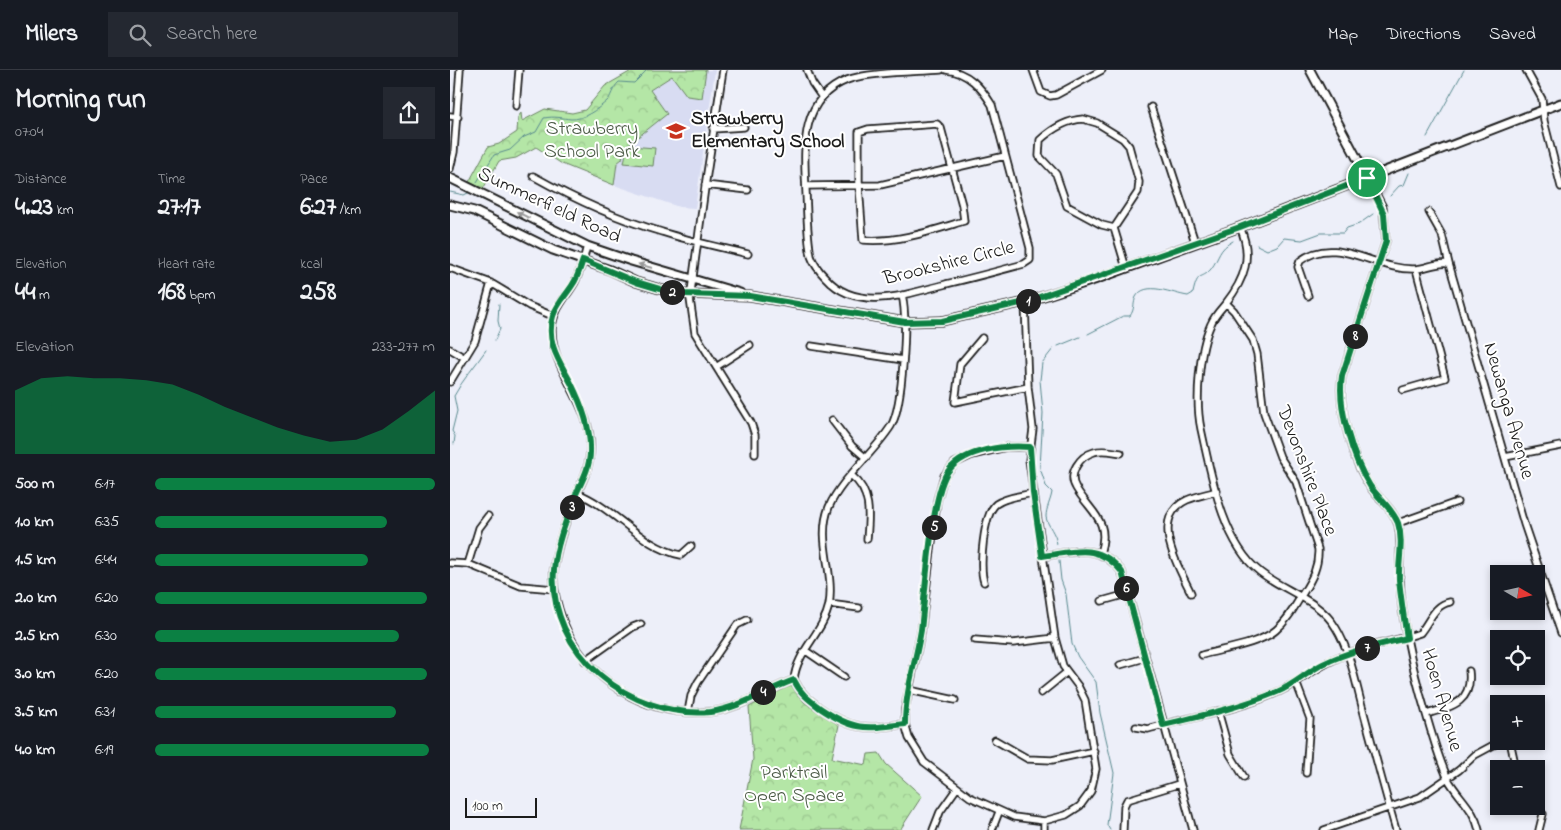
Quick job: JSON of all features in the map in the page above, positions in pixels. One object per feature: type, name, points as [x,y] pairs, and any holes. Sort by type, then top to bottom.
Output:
[{"type":"street","points":[[450,169],[458,117],[460,70]]},
{"type":"street","points":[[516,106],[519,70]]},
{"type":"street","points":[[724,70],[713,129],[690,294],[693,328],[751,423],[754,435],[754,454]]},
{"type":"street","points":[[807,70],[812,83],[821,96],[832,87],[849,79],[941,70]]},
{"type":"street","name":"Brookshire Circle","points":[[821,96],[809,120],[804,142],[809,242],[814,264],[829,282],[848,294],[872,298],[902,295],[1024,264],[1030,260],[1030,248],[992,105],[981,88],[966,72],[946,70]]},
{"type":"street","points":[[1033,70],[1041,92],[1050,96],[1056,95],[1098,71]]},
{"type":"street","name":"Hoen Avenue","points":[[1310,70],[1384,214],[1386,241],[1342,376],[1341,398],[1360,467],[1371,487],[1389,508],[1398,523],[1402,544],[1399,579],[1407,638],[1426,714],[1447,777],[1472,811],[1479,830]]},
{"type":"street","points":[[1526,70],[1542,99],[1542,110],[1561,187]]},
{"type":"street","name":"Summerfield Road","points":[[450,178],[587,246],[750,296],[905,322],[942,321],[1025,302],[1126,268],[1240,227],[1561,103]]},
{"type":"street","points":[[1151,107],[1195,242]]},
{"type":"street","points":[[450,116],[458,117]]},
{"type":"street","points":[[1083,119],[1097,123],[1123,139],[1129,146],[1139,182],[1138,192],[1114,228],[1102,225],[1067,206],[1056,174],[1039,156],[1040,140],[1071,120],[1083,119]]},
{"type":"street","points":[[937,124],[941,128],[952,169],[964,221],[912,236],[879,241],[863,240],[859,186],[859,132],[868,129],[937,124]]},
{"type":"street","points":[[713,129],[744,128]]},
{"type":"street","points":[[806,186],[880,185],[1005,156]]},
{"type":"street","points":[[533,176],[591,206],[624,219],[663,233],[748,254]]},
{"type":"street","points":[[705,185],[748,190]]},
{"type":"street","name":"Summerfield Road","points":[[450,205],[474,211],[544,246],[636,282],[663,290],[690,294],[750,296]]},
{"type":"street","name":"Newanga Avenue","points":[[1428,212],[1442,234],[1524,524],[1561,633]]},
{"type":"street","points":[[1240,227],[1246,240],[1245,273],[1226,303],[1214,316],[1209,327],[1205,341],[1200,378],[1201,427],[1217,491],[1230,535],[1249,561],[1261,573],[1300,597],[1330,619],[1347,654],[1396,830]]},
{"type":"street","points":[[1114,228],[1126,268]]},
{"type":"street","points":[[587,246],[574,282],[553,316],[553,350],[580,404],[590,451],[586,472],[559,543],[554,570],[554,589],[568,633],[585,661],[598,675],[625,694],[661,708],[688,712],[710,712],[737,705],[794,680]]},
{"type":"street","points":[[1308,296],[1298,267],[1300,261],[1305,257],[1321,251],[1334,251],[1362,256],[1380,263],[1416,269],[1449,264]]},
{"type":"street","points":[[450,268],[491,283],[529,306],[553,316]]},
{"type":"street","points":[[1403,390],[1445,378],[1416,269]]},
{"type":"street","points":[[450,382],[475,341],[491,283]]},
{"type":"street","points":[[902,295],[906,310],[903,360],[894,418],[866,458],[835,497],[826,517],[824,536],[830,589],[829,604],[822,625],[798,664],[794,680],[804,697],[845,723],[867,728],[905,724]]},
{"type":"street","points":[[1025,302],[1028,388],[1033,417],[1030,447],[1033,493],[1042,556],[1059,658],[1082,693],[1094,751],[1095,777],[1086,798],[1080,806],[1066,815],[1044,821],[1024,820],[999,812],[957,788],[917,754],[905,724],[909,690],[921,632],[937,501],[944,476],[955,463],[972,455],[1006,447],[1030,447]]},
{"type":"street","name":"Devonshire Place","points":[[1202,655],[1272,633],[1285,621],[1315,570],[1318,549],[1296,482],[1280,457],[1264,413],[1257,354],[1252,340],[1234,311],[1226,303]]},
{"type":"street","points":[[982,338],[960,364],[955,402],[1028,388]]},
{"type":"street","points":[[716,367],[750,345]]},
{"type":"street","points":[[811,346],[903,360]]},
{"type":"street","points":[[450,349],[465,358]]},
{"type":"street","points":[[832,420],[852,446],[866,458]]},
{"type":"street","points":[[1505,457],[1561,446]]},
{"type":"street","points":[[1100,553],[1104,541],[1100,520],[1076,488],[1073,474],[1080,460],[1095,452],[1121,453]]},
{"type":"street","points":[[852,476],[862,487],[868,504],[867,540]]},
{"type":"street","points":[[1191,593],[1168,543],[1167,529],[1178,506],[1186,500],[1217,491]]},
{"type":"street","points":[[577,493],[594,500],[648,542],[664,551],[681,555],[691,546]]},
{"type":"street","points":[[984,582],[981,572],[989,514],[998,503],[1033,493]]},
{"type":"street","points":[[1398,523],[1457,502]]},
{"type":"street","points":[[468,564],[479,528],[488,516]]},
{"type":"street","points":[[1042,556],[1088,551],[1100,553],[1116,564],[1122,572],[1193,830]]},
{"type":"street","points":[[450,562],[468,564],[521,586],[554,589]]},
{"type":"street","points":[[1102,601],[1127,594]]},
{"type":"street","points":[[1136,727],[1148,729],[1218,711],[1269,695],[1296,682],[1321,665],[1347,654],[1420,633],[1438,607],[1441,604],[1450,602]]},
{"type":"street","points":[[829,604],[859,608]]},
{"type":"street","points":[[688,712],[691,696],[698,682],[737,625],[747,620]]},
{"type":"street","points":[[585,661],[632,627],[641,624]]},
{"type":"street","points":[[975,640],[1013,643],[1055,638]]},
{"type":"street","points":[[806,651],[844,677]]},
{"type":"street","points":[[1120,665],[1145,658]]},
{"type":"street","points":[[1426,714],[1451,707],[1460,701],[1470,683],[1469,671]]},
{"type":"street","points":[[1041,693],[1067,672]]},
{"type":"street","points":[[1296,682],[1310,719],[1306,773]]},
{"type":"street","points":[[909,690],[955,700]]},
{"type":"street","points":[[1218,711],[1230,754],[1244,777]]},
{"type":"street","points":[[995,740],[1028,759],[1052,760],[1094,751]]},
{"type":"street","points":[[1324,830],[1420,797],[1459,770],[1475,755],[1490,747]]},
{"type":"street","points":[[1123,830],[1124,806],[1127,800],[1179,784]]},
{"type":"street","points":[[933,830],[940,812],[957,788]]},
{"type":"street","points":[[992,830],[999,812]]},
{"type":"street","points":[[1539,830],[1543,815]]},
{"type":"street","points":[[1044,821],[1044,830]]},
{"type":"shaded area","name":"Strawberry Elementary School","points":[[715,70],[695,208],[679,207],[614,185],[617,163],[622,159],[624,148],[666,114],[650,90],[680,71]]},
{"type":"green space","name":"Strawberry School Park","points":[[633,70],[706,70],[702,98],[687,96],[672,76],[650,90],[667,114],[624,148],[622,159],[617,163],[614,185],[562,164],[536,147],[516,158],[499,161],[483,189],[469,182],[488,147],[499,144],[517,132],[518,117],[521,113],[522,121],[545,109],[572,113],[585,110],[605,86]]},
{"type":"green space","points":[[630,146],[655,148],[653,166],[624,163],[627,148]]},
{"type":"green space","name":"Parktrail Open Space","points":[[793,686],[804,702],[839,725],[832,758],[866,765],[868,754],[879,753],[886,764],[922,796],[900,830],[739,830],[753,759],[749,707],[787,687]]},
{"type":"waterway","points":[[477,182],[494,155],[510,150],[524,137],[536,132],[544,118],[576,119],[585,116],[607,101],[619,82],[634,83],[647,70]]},
{"type":"waterway","points":[[1427,137],[1464,70]]},
{"type":"waterway","points":[[1390,196],[1399,186],[1404,185],[1409,173]]},
{"type":"waterway","points":[[450,192],[464,195],[470,192],[483,200]]},
{"type":"waterway","points":[[1257,245],[1267,250],[1277,246],[1284,238],[1302,240],[1321,233],[1343,233],[1347,228],[1359,224],[1373,214]]},
{"type":"waterway","points":[[1088,334],[1123,316],[1130,316],[1136,297],[1146,289],[1160,289],[1188,296],[1193,293],[1198,278],[1208,273],[1222,250],[1233,241]]},
{"type":"waterway","points":[[495,340],[500,329],[498,321],[499,304]]},
{"type":"waterway","points":[[1058,346],[1080,337]]},
{"type":"waterway","points":[[1053,349],[1042,363],[1040,380],[1043,413],[1040,468],[1046,486],[1052,492],[1046,517],[1057,544]]},
{"type":"waterway","points":[[454,444],[455,436],[452,431],[457,411],[454,396],[486,350]]},
{"type":"waterway","points":[[1059,561],[1061,580],[1066,594],[1072,644],[1078,657],[1096,682],[1100,713],[1114,773],[1107,825],[1110,830]]},
{"type":"place","name":"Strawberry Elementary School","points":[[676,131]]},
{"type":"route","points":[[1367,178],[1382,207],[1386,228],[1386,241],[1342,376],[1340,388],[1348,429],[1360,467],[1371,487],[1389,508],[1398,523],[1402,544],[1399,579],[1407,638],[1347,654],[1321,665],[1296,682],[1269,695],[1218,711],[1163,725],[1122,572],[1116,564],[1095,551],[1042,556],[1029,460],[1030,447],[1014,446],[972,455],[955,463],[944,476],[937,501],[921,632],[905,709],[905,724],[867,728],[845,723],[804,697],[794,680],[758,694],[746,702],[710,712],[661,708],[625,694],[598,675],[585,661],[568,633],[554,589],[554,570],[559,543],[589,464],[590,451],[586,424],[580,404],[553,350],[552,330],[553,316],[574,282],[583,260],[636,282],[663,290],[685,294],[750,296],[905,322],[926,323],[1025,302],[1094,280],[1367,178]]}]
